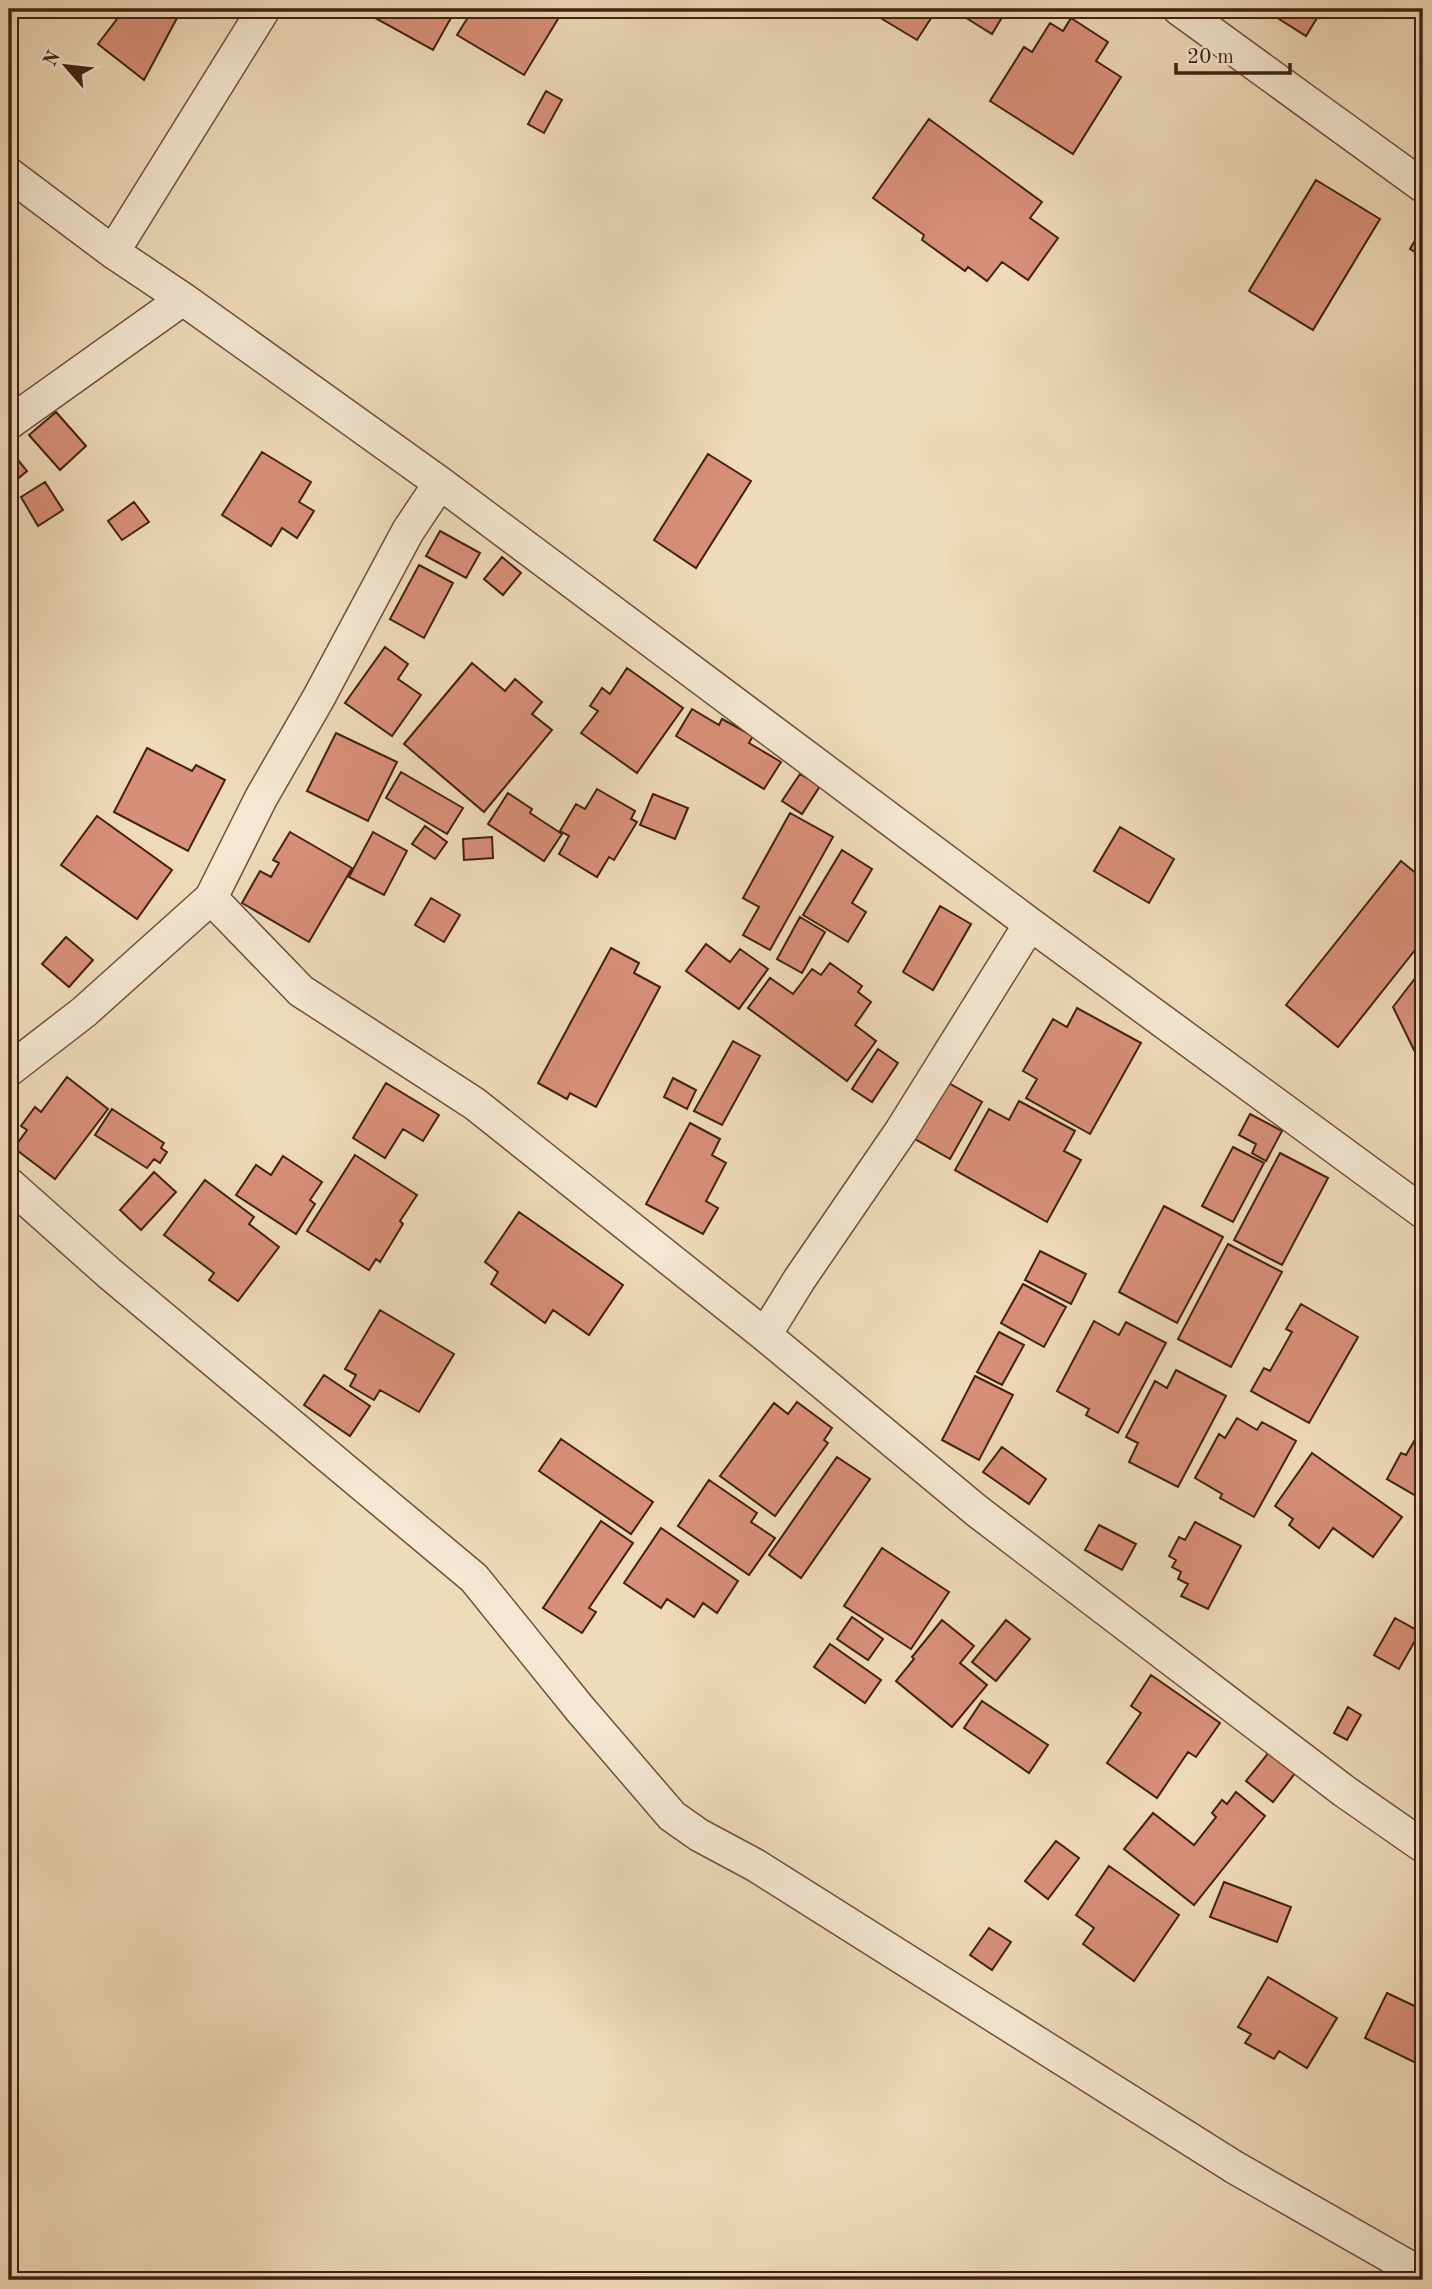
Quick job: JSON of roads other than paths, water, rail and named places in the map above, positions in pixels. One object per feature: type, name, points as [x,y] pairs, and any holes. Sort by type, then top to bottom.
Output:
[{"type":"street","points":[[113,252],[264,9]]},
{"type":"street","points":[[1179,9],[1423,187]]},
{"type":"street","points":[[9,174],[113,252],[440,483],[1030,924],[1423,1212]]},
{"type":"street","points":[[9,423],[183,299]]},
{"type":"street","points":[[9,1070],[84,1012],[211,898],[261,799],[408,531],[440,483]]},
{"type":"street","points":[[211,898],[301,991],[475,1104],[765,1335],[977,1511],[1344,1791],[1423,1846]]},
{"type":"street","points":[[765,1335],[799,1280],[901,1131],[1030,924]]},
{"type":"street","points":[[9,1184],[109,1273],[474,1578],[580,1709],[672,1816],[1234,2167],[1423,2275]]}]
